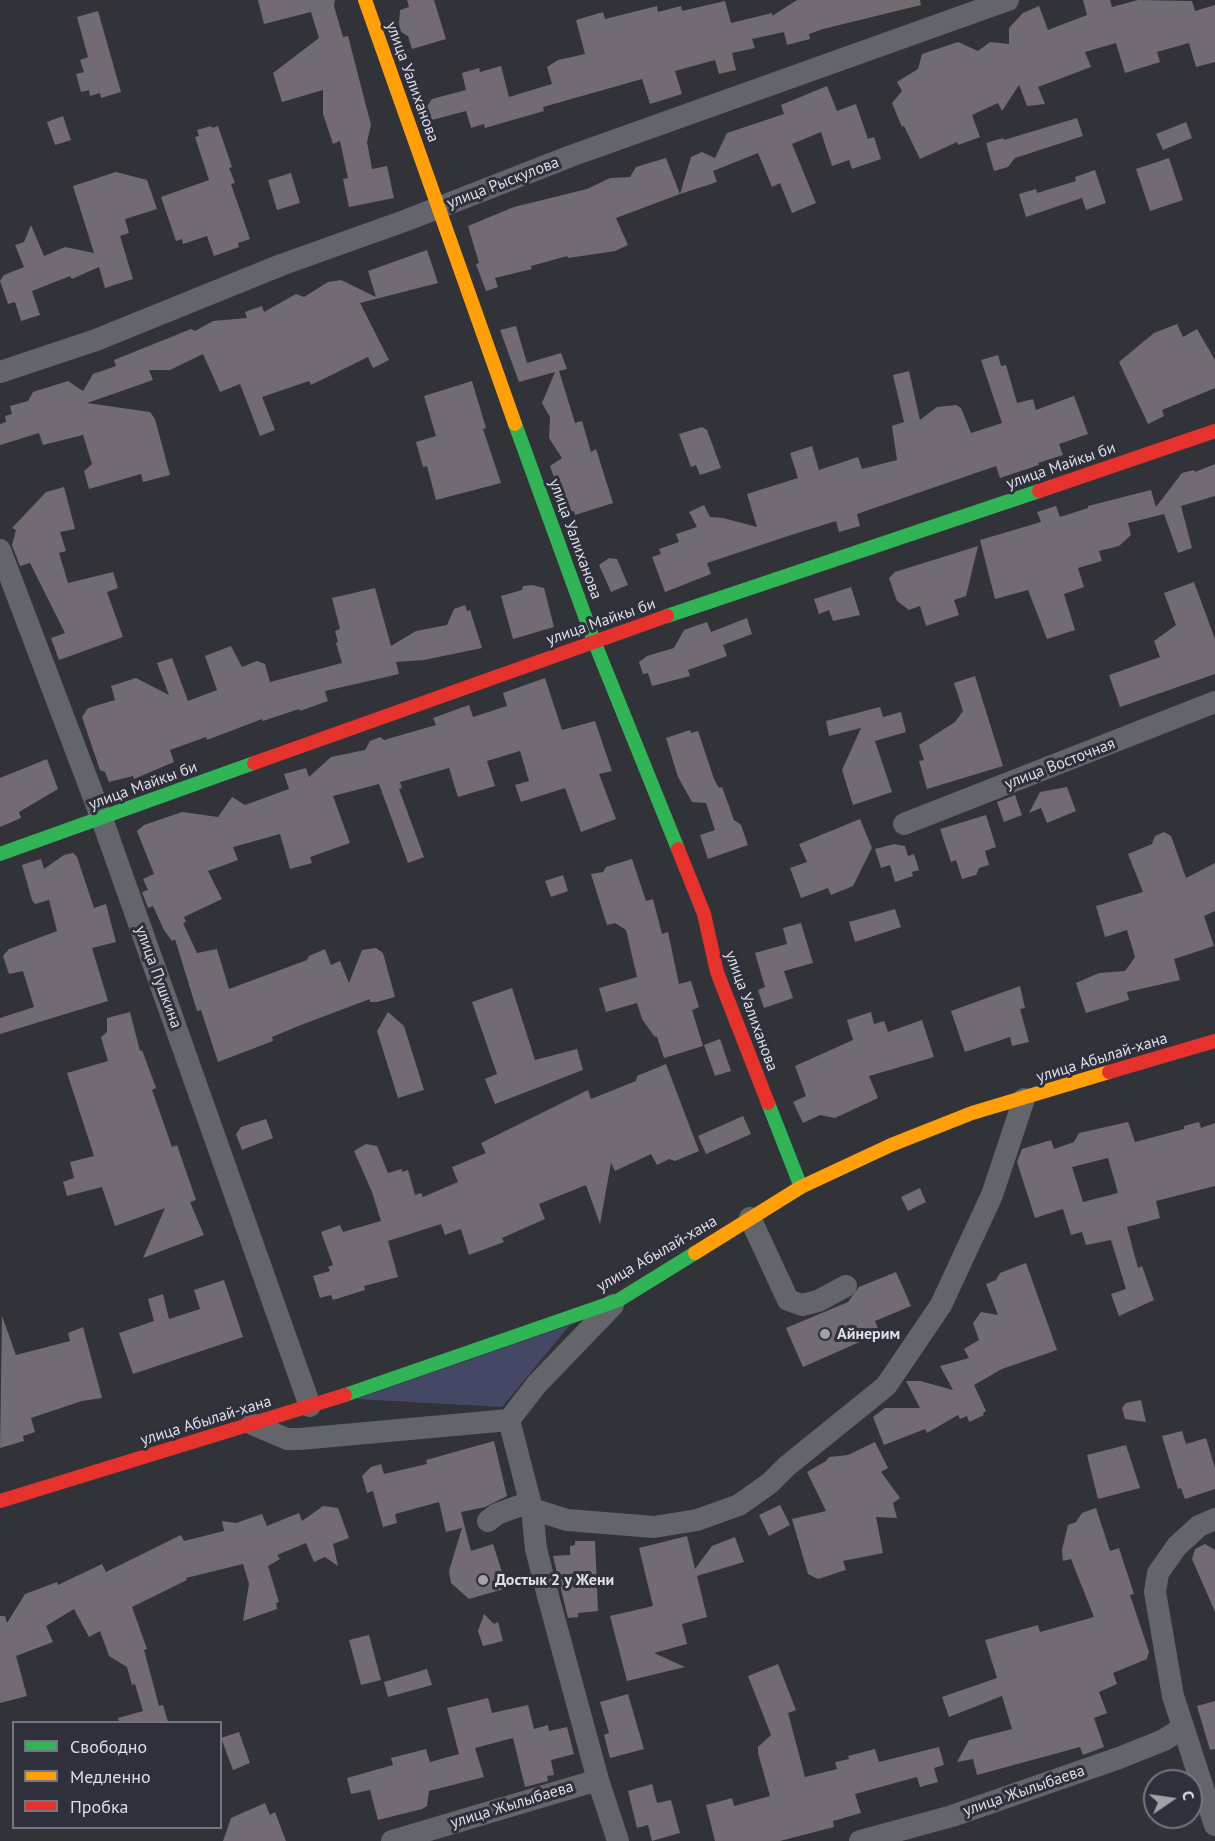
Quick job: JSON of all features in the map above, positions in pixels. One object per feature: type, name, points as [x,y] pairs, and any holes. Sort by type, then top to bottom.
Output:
[{"type":"street","name":"улица Уалиханова","points":[[365,0],[440,207],[450,246],[594,641],[704,914],[717,972],[801,1187]]},
{"type":"street","name":"улица Рыскулова","points":[[0,372],[96,340],[271,269],[571,156],[1008,0]]},
{"type":"street","name":"улица Майкы би","points":[[0,854],[594,641],[1215,431]]},
{"type":"street","name":"улица Пушкина","points":[[0,550],[102,819],[310,1406]]},
{"type":"street","name":"улица Восточная","points":[[904,824],[1215,702]]},
{"type":"street","name":"улица Абылай-хана","points":[[0,1501],[310,1406],[619,1300],[801,1187],[891,1144],[972,1113],[1215,1041]]},
{"type":"street","points":[[488,1521],[497,1514],[531,1506],[567,1520],[654,1527],[697,1520],[739,1504],[770,1483],[787,1466],[886,1386],[941,1305],[992,1195],[1024,1098]]},
{"type":"street","points":[[750,1218],[788,1300],[802,1305],[818,1301],[846,1286]]},
{"type":"street","points":[[252,1424],[287,1439],[300,1439],[509,1420],[537,1384],[619,1300]]},
{"type":"street","points":[[509,1420],[531,1506],[538,1558],[598,1780],[618,1841]]},
{"type":"street","points":[[1215,1519],[1199,1526],[1177,1546],[1158,1572],[1155,1592],[1157,1618],[1182,1728],[1215,1825]]},
{"type":"street","name":"улица Жылыбаева","points":[[860,1841],[952,1816],[1119,1758],[1164,1740],[1182,1728]]},
{"type":"street","name":"улица Жылыбаева","points":[[392,1841],[598,1780]]},
{"type":"shaded area","points":[[570,1325],[502,1407],[356,1399]]},
{"type":"building","points":[[258,0],[335,0],[334,6],[343,37],[348,36],[371,125],[367,142],[372,169],[387,166],[394,198],[349,207],[343,179],[348,178],[340,141],[333,144],[323,114],[323,90],[282,102],[273,73],[319,38],[311,12],[264,24]]},
{"type":"building","points":[[407,0],[434,0],[446,39],[412,49],[408,36],[401,32],[399,24],[400,10],[409,7]]},
{"type":"building","points":[[797,0],[920,0],[921,5],[823,29],[809,34],[810,39],[787,45],[784,32],[752,39],[755,48],[732,53],[736,70],[719,74],[715,60],[675,71],[682,94],[650,104],[642,79],[543,107],[544,111],[485,128],[484,124],[471,128],[466,111],[428,121],[426,116],[425,110],[432,99],[466,90],[462,73],[479,68],[480,72],[501,66],[509,97],[552,84],[547,67],[558,60],[585,54],[576,20],[603,12],[605,19],[657,6],[658,12],[681,6],[682,11],[725,1],[731,23],[772,13],[772,16]]},
{"type":"building","points":[[1083,0],[1110,0],[1112,7],[1138,0],[1192,1],[1195,11],[1215,5],[1215,62],[1196,67],[1189,43],[1157,52],[1160,62],[1125,73],[1116,43],[1085,52],[1091,67],[1038,87],[1045,104],[1027,106],[1019,85],[1002,111],[998,103],[972,115],[980,137],[958,145],[957,142],[920,159],[892,103],[902,91],[897,82],[918,69],[922,54],[958,42],[978,51],[990,42],[1009,44],[1009,28],[1023,13],[1039,6],[1048,30],[1087,15]]},
{"type":"building","points":[[98,11],[121,92],[101,98],[100,93],[90,96],[89,90],[81,92],[76,74],[84,72],[80,60],[88,57],[77,17]]},
{"type":"building","points":[[827,86],[837,111],[856,104],[868,139],[874,137],[881,159],[852,169],[849,160],[832,166],[821,132],[792,144],[816,203],[792,213],[780,183],[772,187],[758,153],[713,171],[717,182],[680,194],[691,157],[702,152],[715,158],[727,133],[784,114],[781,105]]},
{"type":"building","points":[[63,116],[71,140],[55,145],[47,122]]},
{"type":"building","points":[[1077,118],[1083,136],[1015,158],[1008,167],[994,171],[986,143],[1003,138],[1004,140]]},
{"type":"building","points":[[1186,122],[1192,138],[1163,150],[1156,134]]},
{"type":"building","points":[[211,126],[212,128],[218,126],[232,167],[229,168],[235,183],[231,184],[250,239],[238,243],[239,247],[214,256],[207,236],[183,244],[182,239],[176,241],[161,197],[209,180],[195,137],[199,136],[197,130]]},
{"type":"building","points":[[666,158],[680,194],[616,218],[628,245],[615,251],[568,258],[567,256],[531,266],[532,269],[495,278],[498,287],[486,291],[476,264],[479,263],[468,226],[514,207],[587,189],[610,178],[630,177],[636,167]]},
{"type":"building","points":[[1169,158],[1183,200],[1150,211],[1136,169]]},
{"type":"building","points":[[1095,170],[1106,203],[1086,210],[1082,198],[1026,217],[1019,194],[1036,189],[1037,193],[1076,181],[1075,177]]},
{"type":"building","points":[[116,172],[147,180],[157,209],[125,219],[129,233],[120,236],[133,279],[105,288],[99,267],[72,279],[70,276],[32,291],[40,315],[21,321],[15,302],[8,304],[0,281],[4,275],[24,267],[15,245],[24,242],[31,225],[44,256],[65,247],[94,253],[73,186]]},
{"type":"building","points":[[291,173],[300,203],[277,210],[268,180]]},
{"type":"building","points":[[427,250],[438,283],[360,303],[389,360],[373,368],[368,357],[311,385],[309,381],[262,397],[275,430],[260,436],[240,384],[220,392],[203,354],[170,370],[149,370],[153,380],[87,403],[150,412],[155,419],[170,475],[143,482],[141,474],[89,489],[84,471],[92,464],[83,435],[43,445],[39,433],[0,445],[0,424],[6,422],[5,416],[12,414],[10,406],[28,401],[33,392],[68,381],[83,391],[93,374],[116,366],[114,360],[191,329],[195,331],[213,321],[247,318],[245,312],[262,306],[264,312],[296,294],[304,297],[328,282],[341,280],[376,297],[368,271]]},
{"type":"building","points":[[1177,324],[1183,337],[1197,329],[1215,360],[1215,388],[1162,410],[1164,416],[1148,424],[1119,362],[1154,333]]},
{"type":"building","points":[[516,326],[527,363],[561,353],[567,369],[559,371],[575,423],[582,421],[591,452],[596,449],[613,503],[575,515],[574,511],[567,513],[550,466],[562,458],[549,438],[550,417],[542,403],[555,372],[519,382],[500,330]]},
{"type":"building","points":[[998,355],[1001,366],[1006,365],[1017,403],[1033,399],[1036,410],[1074,396],[1088,434],[1059,444],[1063,455],[1038,463],[1039,465],[1000,478],[996,466],[857,514],[860,526],[839,532],[836,521],[707,563],[711,574],[665,592],[652,557],[661,554],[659,549],[679,542],[676,534],[697,527],[689,512],[704,505],[710,517],[757,527],[747,494],[798,478],[790,453],[812,446],[819,470],[858,457],[862,469],[897,460],[892,426],[904,422],[893,375],[909,371],[920,420],[937,407],[956,405],[961,408],[971,433],[1002,423],[981,360]]},
{"type":"building","points":[[472,381],[486,428],[483,429],[501,483],[436,500],[427,466],[423,467],[416,442],[436,436],[424,396]]},
{"type":"building","points":[[702,427],[707,430],[721,468],[700,475],[696,465],[691,467],[679,434]]},
{"type":"building","points":[[1215,464],[1215,496],[1181,506],[1192,548],[1178,553],[1164,514],[1128,523],[1131,535],[1119,546],[1099,551],[1102,561],[1078,568],[1084,587],[1064,594],[1075,630],[1047,639],[1028,590],[995,599],[980,540],[1041,522],[1037,512],[1056,506],[1060,517],[1088,508],[1088,506],[1151,490],[1156,507],[1182,473],[1194,470],[1195,472]]},
{"type":"building","points":[[64,487],[75,529],[60,532],[66,551],[59,553],[68,583],[113,572],[118,588],[107,592],[123,637],[59,660],[51,638],[65,633],[30,563],[20,566],[12,545],[16,530],[12,528],[46,492]]},
{"type":"building","points":[[978,546],[966,596],[954,600],[959,615],[926,626],[920,606],[909,610],[897,601],[889,578],[895,572]]},
{"type":"building","points":[[609,558],[617,559],[628,585],[611,592],[599,565]]},
{"type":"building","points":[[1194,582],[1215,639],[1215,674],[1120,707],[1109,675],[1160,657],[1154,641],[1176,625],[1164,593]]},
{"type":"building","points":[[532,585],[544,588],[554,627],[513,639],[501,596],[522,590],[523,586]]},
{"type":"building","points":[[851,587],[860,615],[833,621],[829,610],[819,614],[814,599]]},
{"type":"building","points":[[375,588],[391,646],[416,631],[447,625],[454,609],[465,605],[467,611],[470,610],[482,648],[424,660],[396,662],[399,674],[325,691],[328,701],[300,711],[299,709],[263,721],[262,719],[207,740],[206,737],[170,750],[174,762],[134,779],[133,776],[109,782],[105,772],[100,770],[82,717],[88,708],[115,700],[111,686],[136,678],[169,695],[157,663],[172,658],[188,701],[217,690],[205,656],[231,646],[242,667],[257,661],[265,664],[270,682],[342,663],[335,631],[340,629],[332,598]]},
{"type":"building","points":[[747,618],[752,634],[723,645],[727,656],[688,670],[690,676],[652,686],[648,673],[643,674],[639,662],[647,656],[674,648],[684,630],[707,622],[711,632]]},
{"type":"building","points":[[975,676],[1003,766],[927,789],[919,761],[924,760],[919,745],[955,722],[963,711],[954,683]]},
{"type":"building","points":[[545,678],[562,730],[595,721],[612,771],[599,774],[616,819],[581,832],[565,788],[521,802],[515,785],[529,781],[520,751],[487,761],[495,786],[458,797],[449,768],[400,782],[402,788],[399,789],[424,857],[408,863],[379,784],[333,796],[350,843],[310,857],[312,863],[290,869],[280,834],[233,847],[238,860],[208,871],[222,899],[184,917],[186,922],[183,923],[197,953],[217,949],[229,989],[307,960],[309,956],[325,949],[331,965],[340,961],[349,983],[362,950],[376,948],[383,953],[395,997],[377,1002],[370,1002],[370,999],[272,1037],[273,1041],[218,1062],[201,1010],[197,1011],[175,939],[172,941],[164,930],[153,906],[148,908],[142,892],[148,890],[143,879],[154,874],[137,831],[144,825],[182,812],[218,817],[232,797],[245,805],[289,789],[284,774],[306,768],[309,777],[331,757],[365,750],[370,741],[380,737],[384,740],[436,725],[433,718],[469,705],[473,717],[507,706],[503,693]]},
{"type":"building","points":[[880,707],[883,717],[901,712],[906,732],[875,741],[892,792],[853,805],[842,770],[861,728],[829,736],[826,721]]},
{"type":"building","points":[[690,730],[691,733],[698,731],[714,779],[719,788],[722,787],[734,820],[741,825],[748,845],[708,859],[700,835],[715,830],[706,803],[692,802],[678,777],[666,738]]},
{"type":"building","points":[[47,759],[58,789],[19,812],[21,818],[0,827],[0,778]]},
{"type":"building","points":[[1067,787],[1076,811],[1047,823],[1041,808],[1029,813],[1040,792]]},
{"type":"building","points":[[1015,795],[1022,815],[1004,822],[997,802]]},
{"type":"building","points":[[986,815],[996,847],[985,851],[989,865],[979,868],[976,875],[962,879],[956,860],[951,862],[940,829]]},
{"type":"building","points":[[860,819],[872,848],[853,886],[831,895],[828,888],[801,898],[790,868],[807,862],[799,844]]},
{"type":"building","points":[[1164,832],[1171,836],[1186,878],[1215,863],[1215,911],[1204,916],[1214,946],[1174,959],[1180,980],[1127,992],[1129,1000],[1086,1013],[1076,983],[1099,973],[1125,971],[1135,957],[1127,930],[1105,937],[1096,906],[1143,892],[1128,854],[1152,844],[1155,836]]},
{"type":"building","points":[[894,844],[905,846],[908,856],[914,854],[919,870],[912,872],[913,876],[895,882],[890,865],[881,868],[875,849]]},
{"type":"building","points":[[73,853],[77,857],[94,908],[106,904],[116,942],[92,948],[108,1001],[0,1034],[0,1018],[34,1007],[23,971],[9,974],[3,956],[9,949],[57,931],[49,900],[35,904],[32,900],[22,865],[41,859],[44,869],[64,855]]},
{"type":"building","points":[[632,859],[646,901],[653,899],[662,934],[668,932],[679,984],[691,981],[699,1007],[692,1010],[703,1046],[664,1058],[657,1037],[642,1019],[637,1003],[606,1012],[599,988],[637,977],[626,930],[615,923],[607,925],[591,874],[603,872],[606,867]]},
{"type":"building","points":[[563,875],[568,891],[551,897],[545,881]]},
{"type":"building","points":[[895,909],[901,927],[855,942],[849,922]]},
{"type":"building","points":[[801,923],[813,963],[784,971],[793,998],[764,1008],[758,990],[765,987],[755,953],[787,944],[783,928]]},
{"type":"building","points":[[1020,986],[1025,1008],[1020,1009],[1029,1042],[1012,1046],[1010,1037],[965,1052],[951,1011]]},
{"type":"building","points":[[512,988],[535,1060],[577,1049],[583,1070],[495,1104],[485,1079],[497,1074],[472,1002]]},
{"type":"building","points":[[130,1012],[140,1051],[142,1050],[156,1088],[152,1090],[172,1147],[177,1145],[196,1200],[190,1202],[204,1235],[143,1258],[165,1208],[115,1226],[102,1187],[67,1196],[63,1182],[74,1178],[70,1162],[94,1156],[67,1073],[108,1061],[101,1037],[107,1032],[107,1018]]},
{"type":"building","points":[[388,1012],[404,1026],[424,1090],[398,1098],[377,1031]]},
{"type":"building","points":[[871,1012],[874,1024],[884,1021],[888,1032],[922,1020],[934,1057],[869,1076],[878,1098],[835,1118],[820,1115],[803,1123],[793,1102],[806,1096],[795,1066],[853,1040],[847,1020]]},
{"type":"building","points":[[720,1039],[731,1071],[715,1076],[704,1045]]},
{"type":"building","points":[[666,1064],[699,1151],[675,1161],[669,1159],[657,1165],[651,1154],[615,1171],[611,1163],[600,1224],[586,1185],[539,1204],[545,1219],[502,1238],[504,1242],[469,1255],[461,1229],[445,1235],[441,1224],[388,1241],[398,1277],[364,1286],[365,1290],[333,1300],[331,1295],[320,1298],[313,1276],[330,1271],[328,1267],[333,1265],[321,1232],[340,1225],[343,1232],[381,1221],[372,1192],[354,1151],[366,1144],[377,1146],[388,1173],[402,1169],[402,1172],[408,1170],[415,1195],[421,1193],[423,1197],[458,1182],[452,1167],[486,1153],[481,1143],[588,1090],[591,1099],[636,1081],[637,1076]]},
{"type":"building","points":[[743,1116],[751,1134],[706,1154],[698,1136]]},
{"type":"building","points":[[266,1119],[273,1138],[242,1150],[236,1134],[241,1127]]},
{"type":"building","points":[[1128,1122],[1135,1142],[1184,1129],[1184,1126],[1199,1122],[1201,1128],[1215,1123],[1215,1186],[1156,1201],[1160,1218],[1127,1227],[1138,1268],[1142,1266],[1154,1300],[1119,1316],[1111,1294],[1126,1289],[1111,1240],[1086,1245],[1082,1232],[1071,1235],[1063,1209],[1035,1218],[1017,1162],[1022,1149],[1051,1140],[1054,1149],[1074,1142],[1079,1133]],"holes":[[[1108,1158],[1118,1193],[1083,1202],[1072,1167]]]},
{"type":"building","points":[[920,1188],[926,1202],[908,1211],[901,1197]]},
{"type":"building","points":[[1026,1263],[1057,1350],[1002,1369],[974,1385],[986,1411],[984,1415],[969,1422],[967,1416],[960,1419],[958,1415],[927,1433],[925,1429],[884,1445],[873,1417],[885,1408],[920,1408],[906,1381],[920,1381],[953,1390],[940,1366],[969,1358],[964,1349],[979,1340],[973,1323],[981,1312],[998,1315],[986,1284],[996,1280],[1000,1273]]},
{"type":"building","points":[[896,1272],[911,1306],[875,1321],[880,1333],[803,1367],[786,1328],[848,1302],[859,1287]]},
{"type":"building","points":[[224,1280],[243,1337],[133,1374],[119,1333],[154,1321],[148,1299],[163,1294],[169,1319],[200,1309],[194,1290]]},
{"type":"building","points":[[2,1316],[16,1355],[70,1341],[68,1333],[83,1327],[102,1398],[82,1401],[31,1418],[35,1432],[23,1436],[24,1441],[0,1448]]},
{"type":"building","points":[[1141,1400],[1146,1422],[1125,1419],[1122,1408],[1126,1403]]},
{"type":"building","points":[[1182,1431],[1186,1444],[1206,1438],[1215,1468],[1215,1489],[1185,1499],[1181,1488],[1178,1489],[1162,1436]]},
{"type":"building","points":[[494,1441],[507,1496],[485,1507],[461,1512],[471,1551],[493,1544],[507,1588],[469,1599],[451,1583],[449,1571],[462,1528],[446,1532],[439,1502],[395,1514],[397,1523],[383,1527],[373,1491],[367,1493],[362,1476],[371,1467],[381,1464],[384,1474],[427,1464],[426,1460]]},
{"type":"building","points":[[875,1442],[888,1468],[881,1472],[900,1498],[893,1503],[897,1518],[876,1517],[883,1553],[843,1561],[846,1570],[818,1579],[808,1574],[792,1519],[826,1511],[807,1472],[829,1457],[848,1455]]},
{"type":"building","points":[[1126,1445],[1140,1488],[1098,1499],[1087,1455]]},
{"type":"building","points":[[780,1505],[790,1525],[769,1536],[759,1515]]},
{"type":"building","points":[[323,1506],[338,1508],[349,1538],[333,1544],[338,1566],[325,1557],[314,1562],[306,1543],[277,1555],[280,1559],[268,1566],[279,1602],[276,1603],[277,1609],[243,1621],[249,1584],[243,1564],[186,1578],[187,1580],[132,1607],[147,1649],[144,1650],[159,1706],[163,1705],[168,1721],[119,1721],[118,1718],[143,1711],[135,1684],[132,1685],[127,1667],[109,1656],[100,1631],[89,1637],[74,1609],[46,1626],[53,1642],[16,1656],[27,1696],[0,1703],[0,1616],[5,1616],[7,1623],[25,1594],[57,1582],[58,1585],[102,1564],[106,1572],[181,1535],[184,1541],[224,1531],[222,1521],[236,1523],[262,1514],[267,1526],[299,1513],[302,1521]]},
{"type":"building","points":[[1096,1508],[1110,1551],[1119,1548],[1134,1594],[1130,1595],[1149,1652],[1147,1659],[1113,1673],[1117,1684],[1099,1692],[1107,1713],[1094,1718],[1104,1747],[1083,1755],[1080,1747],[977,1775],[973,1759],[957,1762],[969,1740],[1012,1729],[1002,1696],[949,1717],[942,1697],[997,1678],[985,1640],[1038,1625],[1040,1632],[1094,1617],[1071,1559],[1063,1561],[1062,1550],[1068,1525],[1076,1522],[1082,1513]]},
{"type":"building","points":[[687,1536],[695,1569],[712,1546],[735,1537],[744,1562],[697,1576],[707,1617],[682,1624],[687,1644],[654,1653],[685,1667],[627,1681],[610,1616],[653,1606],[639,1548]]},
{"type":"building","points":[[575,1541],[595,1541],[598,1611],[578,1613],[578,1617],[568,1618],[553,1556],[570,1555],[570,1546],[575,1545]]},
{"type":"building","points":[[1205,1544],[1215,1550],[1215,1612],[1192,1559],[1195,1549]]},
{"type":"building","points":[[484,1614],[494,1624],[498,1622],[503,1641],[483,1646],[478,1631]]},
{"type":"building","points":[[369,1635],[381,1680],[361,1685],[349,1640]]},
{"type":"building","points":[[778,1664],[796,1710],[788,1713],[805,1777],[837,1769],[835,1762],[875,1749],[879,1762],[939,1747],[944,1765],[934,1768],[938,1782],[920,1787],[917,1777],[855,1794],[861,1813],[833,1821],[834,1827],[780,1841],[715,1841],[706,1805],[732,1798],[734,1806],[770,1796],[758,1747],[771,1735],[748,1676]]},
{"type":"building","points":[[427,1669],[432,1685],[388,1697],[384,1682]]},
{"type":"building","points":[[628,1694],[644,1749],[610,1758],[604,1735],[609,1733],[600,1702]]},
{"type":"building","points":[[488,1698],[492,1713],[528,1705],[534,1729],[548,1725],[549,1731],[567,1727],[574,1754],[551,1760],[554,1775],[547,1776],[548,1781],[525,1787],[513,1738],[475,1748],[484,1777],[429,1791],[427,1806],[422,1809],[378,1820],[370,1790],[351,1794],[347,1778],[393,1765],[391,1758],[426,1749],[430,1762],[459,1754],[447,1708]]},
{"type":"building","points":[[1215,1701],[1215,1749],[1210,1750],[1197,1706]]},
{"type":"building","points":[[239,1732],[250,1763],[233,1770],[222,1738]]},
{"type":"building","points":[[652,1784],[657,1803],[671,1800],[680,1833],[652,1841],[648,1825],[637,1828],[628,1791]]},
{"type":"building","points":[[265,1803],[270,1815],[275,1812],[286,1841],[223,1841],[231,1818]]},
{"type":"traffic: fast","points":[[515,424],[594,641],[678,849]]},
{"type":"traffic: fast","points":[[667,616],[1039,491]]},
{"type":"traffic: fast","points":[[0,854],[254,763]]},
{"type":"traffic: fast","points":[[768,1103],[801,1187]]},
{"type":"traffic: fast","points":[[345,1395],[619,1300],[695,1253]]},
{"type":"traffic: slow","points":[[365,0],[515,424]]},
{"type":"traffic: slow","points":[[695,1253],[801,1187],[891,1145],[972,1113],[1109,1072]]},
{"type":"traffic: jam","points":[[1039,491],[1215,431]]},
{"type":"traffic: jam","points":[[254,763],[667,616]]},
{"type":"traffic: jam","points":[[678,849],[704,914],[717,972],[768,1103]]},
{"type":"traffic: jam","points":[[1109,1072],[1215,1041]]},
{"type":"traffic: jam","points":[[0,1501],[345,1395]]},
{"type":"place","name":"Айнерим","points":[[825,1334]]},
{"type":"place","name":"Достык 2 у Жени","points":[[483,1580]]}]
